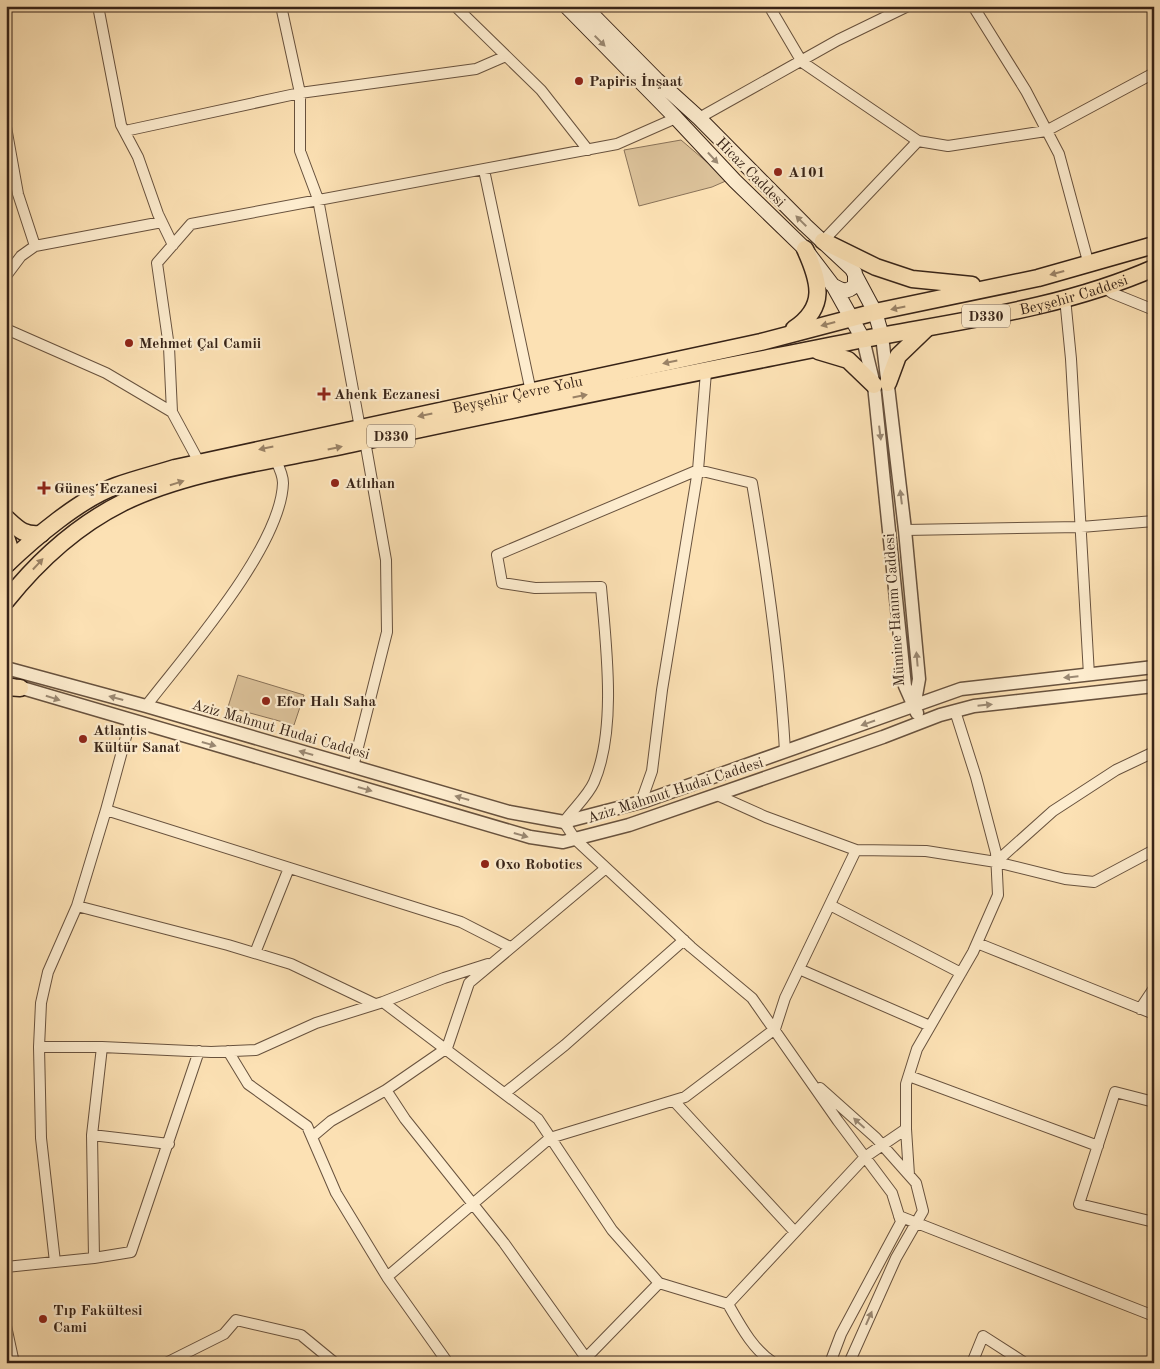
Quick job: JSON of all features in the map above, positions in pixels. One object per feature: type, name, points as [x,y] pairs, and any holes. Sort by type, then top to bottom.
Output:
[{"type":"highway","points":[[823,241],[876,267],[912,279],[994,286]]},
{"type":"highway","name":"Beyşehir Caddesi","points":[[875,312],[1038,278],[1154,245]]},
{"type":"highway","points":[[784,336],[809,318],[816,305],[817,278],[805,249]]},
{"type":"highway","name":"Beyşehir Caddesi","points":[[814,350],[863,339],[928,328],[1065,298],[1104,287],[1154,268]]},
{"type":"highway","name":"Beyşehir Çevre Yolu","points":[[6,600],[46,555],[83,526],[123,503],[176,483],[218,471],[276,461],[363,435],[531,392],[784,336],[875,312]]},
{"type":"highway","points":[[814,350],[848,360],[881,384],[898,356],[928,328]]},
{"type":"highway","name":"Beyşehir Çevre Yolu","points":[[8,563],[69,512],[114,486],[199,462],[535,405],[814,350]]},
{"type":"highway","points":[[6,518],[23,533],[41,534]]},
{"type":"highway","points":[[6,536],[11,552],[8,563]]},
{"type":"main road","name":"Hicaz Caddesi","points":[[566,6],[676,118],[734,181],[805,249],[832,285],[863,339]]},
{"type":"main road","name":"Hicaz Caddesi","points":[[584,6],[855,273],[875,312],[882,336]]},
{"type":"main road","points":[[832,285],[843,291],[849,291],[855,285],[855,273]]},
{"type":"street","points":[[98,6],[121,125],[138,156],[162,222],[173,245]]},
{"type":"street","points":[[281,6],[300,93],[300,151],[318,199],[386,560],[387,632],[354,767]]},
{"type":"street","points":[[454,6],[541,90],[588,150]]},
{"type":"street","points":[[769,6],[802,62],[918,141],[948,146],[1046,131],[1154,73]]},
{"type":"street","points":[[699,118],[802,62],[838,40],[908,6]]},
{"type":"street","points":[[973,6],[1026,92],[1058,154],[1089,265]]},
{"type":"street","points":[[125,131],[300,93],[476,69],[506,56]]},
{"type":"street","points":[[199,462],[172,412],[169,347],[157,263],[191,224],[616,144],[676,118]]},
{"type":"street","points":[[6,127],[18,194],[35,246]]},
{"type":"street","points":[[823,241],[918,141]]},
{"type":"street","points":[[484,170],[531,392]]},
{"type":"street","points":[[6,276],[21,256],[35,246],[162,222]]},
{"type":"street","points":[[1104,287],[1112,293],[1154,310]]},
{"type":"street","points":[[1065,298],[1071,359],[1089,675]]},
{"type":"street","points":[[6,328],[106,373],[172,412]]},
{"type":"street","name":"Mümine Hanım Caddesi","points":[[882,336],[881,384],[905,686],[914,707]]},
{"type":"street","name":"Hicaz Caddesi","points":[[863,339],[881,384]]},
{"type":"street","points":[[641,802],[652,771],[662,690],[698,470],[706,372]]},
{"type":"street","name":"Mümine Hanım Caddesi","points":[[881,384],[905,530],[919,679],[914,707]]},
{"type":"street","points":[[146,706],[203,633],[261,550],[279,509],[284,481],[276,461]]},
{"type":"street","points":[[785,751],[764,558],[752,483],[698,470],[497,555],[502,583],[535,588],[601,587],[607,657],[606,742],[593,783],[564,822],[575,839],[684,940],[752,998],[892,1193],[901,1222],[841,1334],[830,1363]]},
{"type":"street","points":[[905,530],[1081,527],[1154,521]]},
{"type":"street","name":"Aziz Mahmut Hudai Caddesi","points":[[6,668],[146,706],[509,812],[564,822],[641,802],[961,689],[1154,667]]},
{"type":"street","name":"Aziz Mahmut Hudai Caddesi","points":[[11,686],[530,837],[563,842],[629,826],[954,711],[974,706],[1154,686]]},
{"type":"street","points":[[914,707],[921,723]]},
{"type":"street","points":[[909,1175],[906,1084],[917,1049],[977,943],[998,895],[996,862],[976,777],[954,711]]},
{"type":"street","points":[[55,1262],[41,1138],[39,1047],[41,1003],[48,972],[77,906],[130,722]]},
{"type":"street","points":[[996,862],[1053,811],[1116,770],[1154,752]]},
{"type":"street","points":[[717,795],[766,817],[856,850],[926,852],[996,862],[1065,879],[1094,882],[1154,850]]},
{"type":"street","points":[[106,810],[461,922],[510,947]]},
{"type":"street","points":[[387,1277],[550,1138],[685,1097],[775,1029],[786,998],[856,850]]},
{"type":"street","points":[[255,953],[289,868]]},
{"type":"street","points":[[312,1137],[332,1121],[386,1090],[447,1048],[469,983],[606,868]]},
{"type":"street","points":[[77,906],[291,964],[379,1003],[447,1048],[538,1120],[612,1230],[659,1283],[728,1304],[740,1326],[764,1357],[774,1363]]},
{"type":"street","points":[[830,906],[961,972]]},
{"type":"street","points":[[505,1093],[565,1046],[684,940]]},
{"type":"street","points":[[977,943],[1154,1014]]},
{"type":"street","points":[[39,1047],[199,1051],[256,1050],[316,1023],[379,1003],[444,978],[491,963]]},
{"type":"street","points":[[800,969],[930,1026]]},
{"type":"street","points":[[1140,1009],[1154,988]]},
{"type":"street","points":[[94,1258],[92,1135],[102,1048]]},
{"type":"street","points":[[6,1267],[132,1252],[199,1051]]},
{"type":"street","points":[[228,1051],[248,1084],[307,1126],[336,1193],[387,1277],[448,1363]]},
{"type":"street","points":[[808,1076],[882,1145],[916,1183],[923,1211],[896,1258],[849,1363]]},
{"type":"street","points":[[909,1076],[1098,1146]]},
{"type":"street","points":[[386,1090],[406,1119],[504,1243],[586,1361],[659,1283]]},
{"type":"street","points":[[1154,1102],[1115,1092],[1080,1204],[1154,1222]]},
{"type":"street","points":[[674,1101],[794,1232]]},
{"type":"street","points":[[728,1304],[865,1157],[906,1129]]},
{"type":"street","points":[[92,1135],[169,1144]]},
{"type":"street","points":[[899,1216],[916,1221],[1006,1259],[1154,1316]]},
{"type":"street","points":[[166,1363],[224,1334],[236,1320],[301,1334],[335,1363]]},
{"type":"street","points":[[6,1326],[14,1363]]},
{"type":"street","points":[[972,1363],[983,1336],[1025,1363]]},
{"type":"shaded area","points":[[681,140],[728,180],[712,187],[639,206],[624,150]]},
{"type":"shaded area","name":"Efor Halı Saha","points":[[238,675],[304,695],[294,725],[228,707]]},
{"type":"place","name":"Papiris İnşaat","points":[[579,81]]},
{"type":"place","name":"A101","points":[[778,172]]},
{"type":"place","name":"Mehmet Çal Camii","points":[[129,343]]},
{"type":"place","name":"Ahenk Eczanesi","points":[[324,394]]},
{"type":"place","name":"Atlıhan","points":[[335,483]]},
{"type":"place","name":"Güneş Eczanesi","points":[[44,488]]},
{"type":"place","name":"Efor Halı Saha","points":[[266,701]]},
{"type":"place","name":"Atlantis Kültür Sanat","points":[[83,739]]},
{"type":"place","name":"Oxo Robotics","points":[[485,864]]},
{"type":"place","name":"Tıp Fakültesi Cami","points":[[43,1319]]}]
